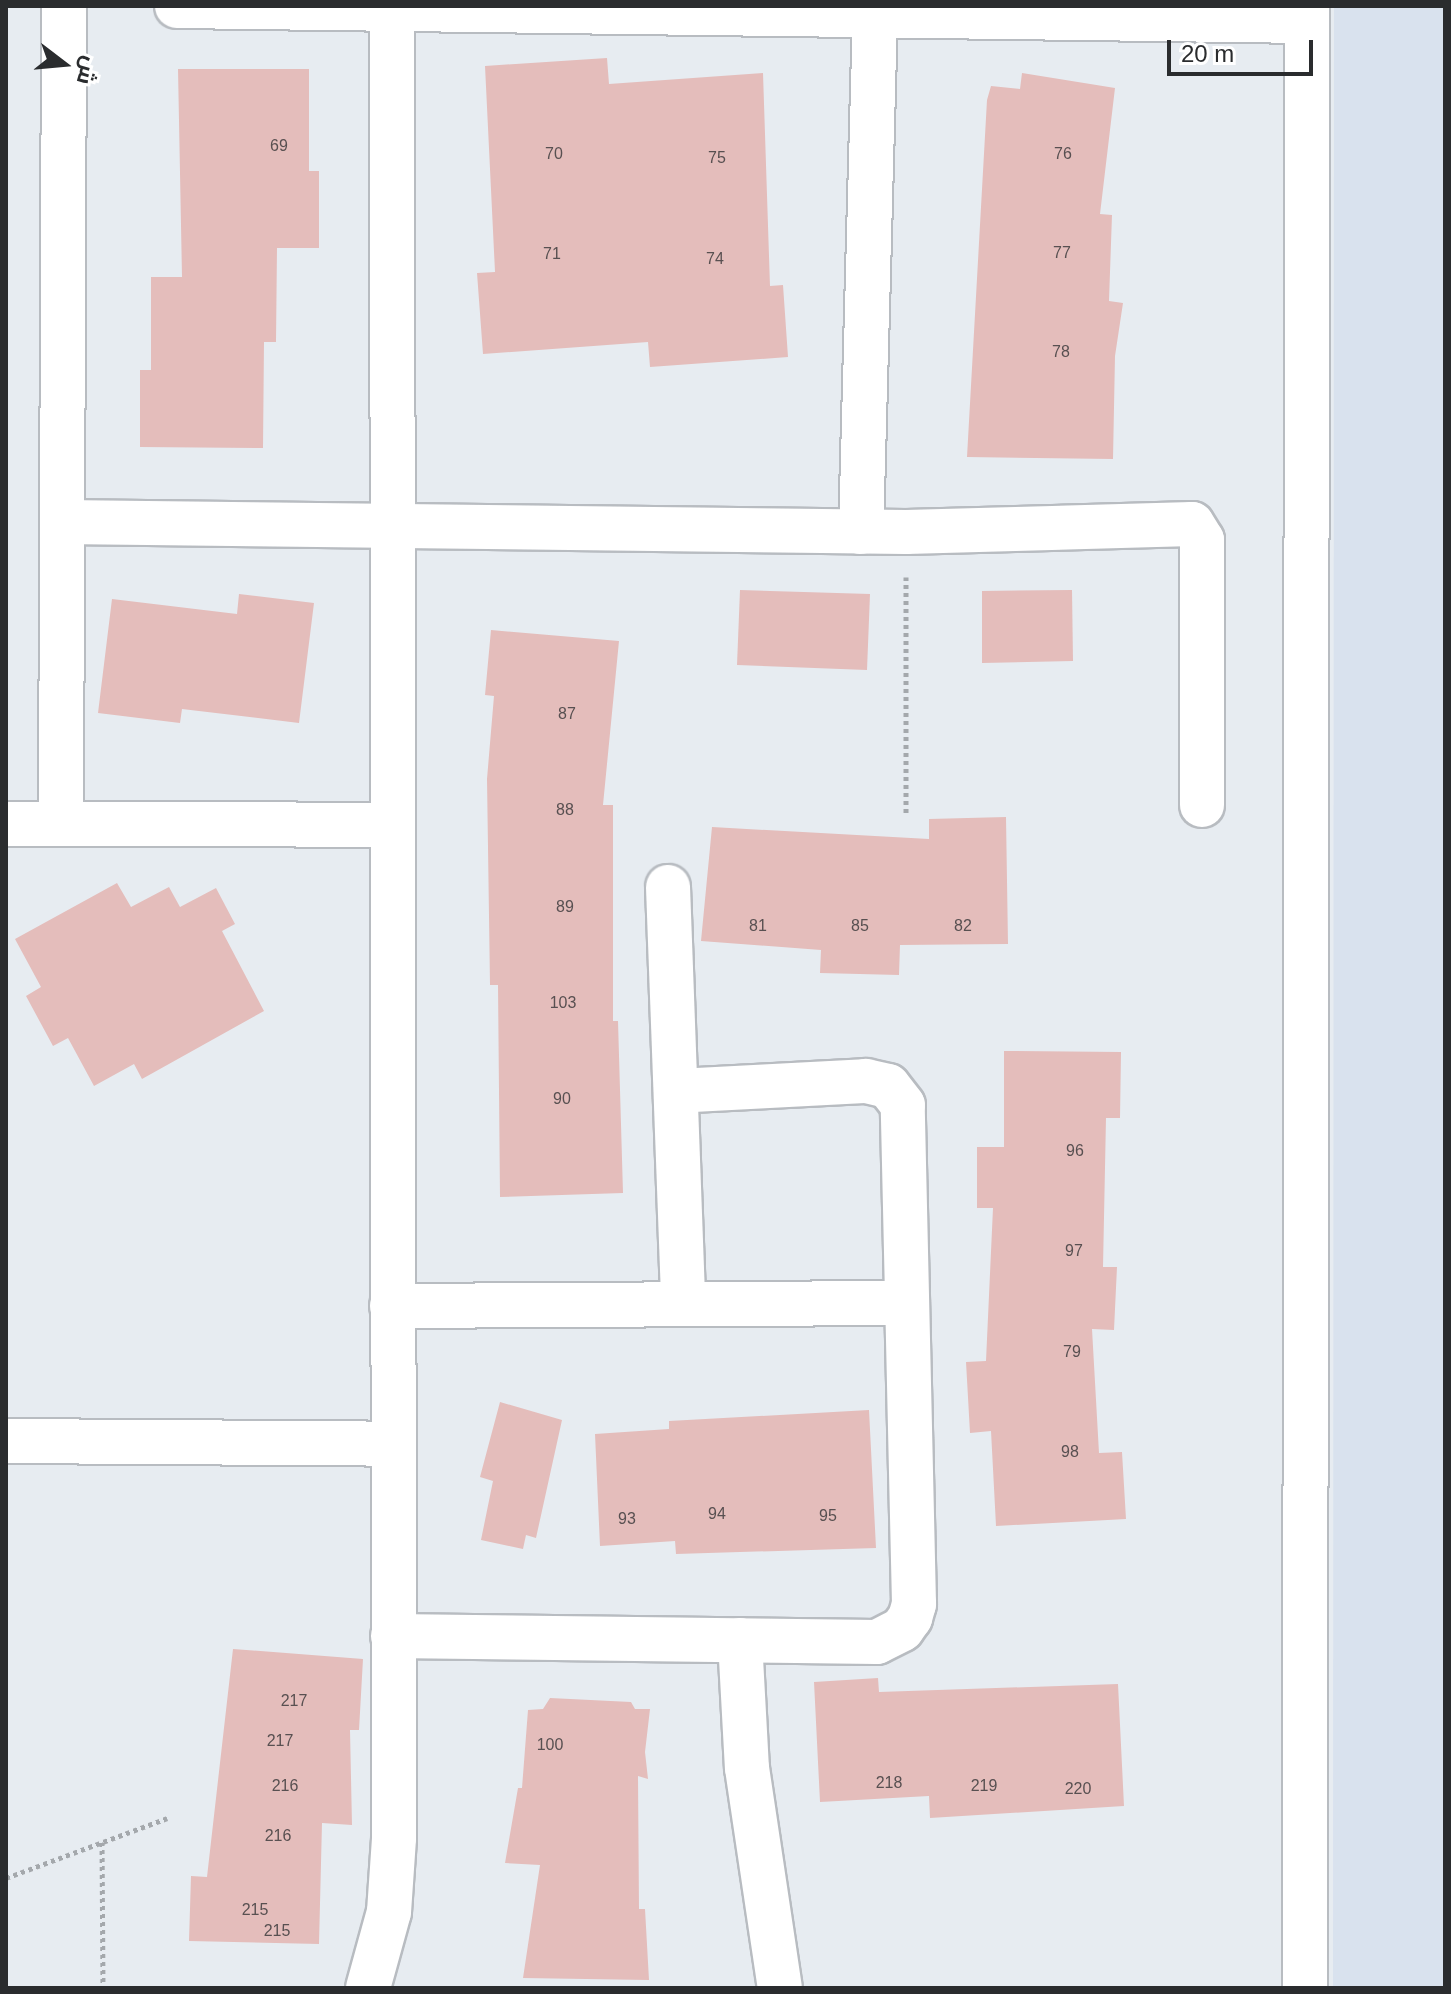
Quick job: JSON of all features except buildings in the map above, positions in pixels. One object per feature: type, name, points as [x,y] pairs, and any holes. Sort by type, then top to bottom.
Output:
[{"type":"street","points":[[61,824],[64,6]]},
{"type":"street","points":[[177,6],[801,11],[875,16],[1307,14],[1305,1988]]},
{"type":"street","points":[[368,1988],[390,1897],[393,1636],[392,7]]},
{"type":"street","points":[[861,532],[875,16]]},
{"type":"street","points":[[62,522],[861,532],[1192,524],[1202,540],[1202,805]]},
{"type":"street","points":[[6,824],[391,825]]},
{"type":"street","points":[[668,887],[683,1303]]},
{"type":"street","points":[[393,1636],[877,1642],[902,1629],[910,1618],[914,1604],[903,1105],[897,1095],[866,1081],[676,1091]]},
{"type":"street","points":[[392,1306],[905,1303]]},
{"type":"street","points":[[6,1441],[391,1444]]},
{"type":"street","points":[[740,1640],[747,1768],[780,1988]]},
{"type":"path","points":[[906,532],[906,815]]},
{"type":"path","points":[[6,1878],[167,1818]]},
{"type":"path","points":[[102,1842],[103,1988]]},
{"type":"shaded area","points":[[1334,6],[1445,6],[1445,1988],[1333,1988]]}]
